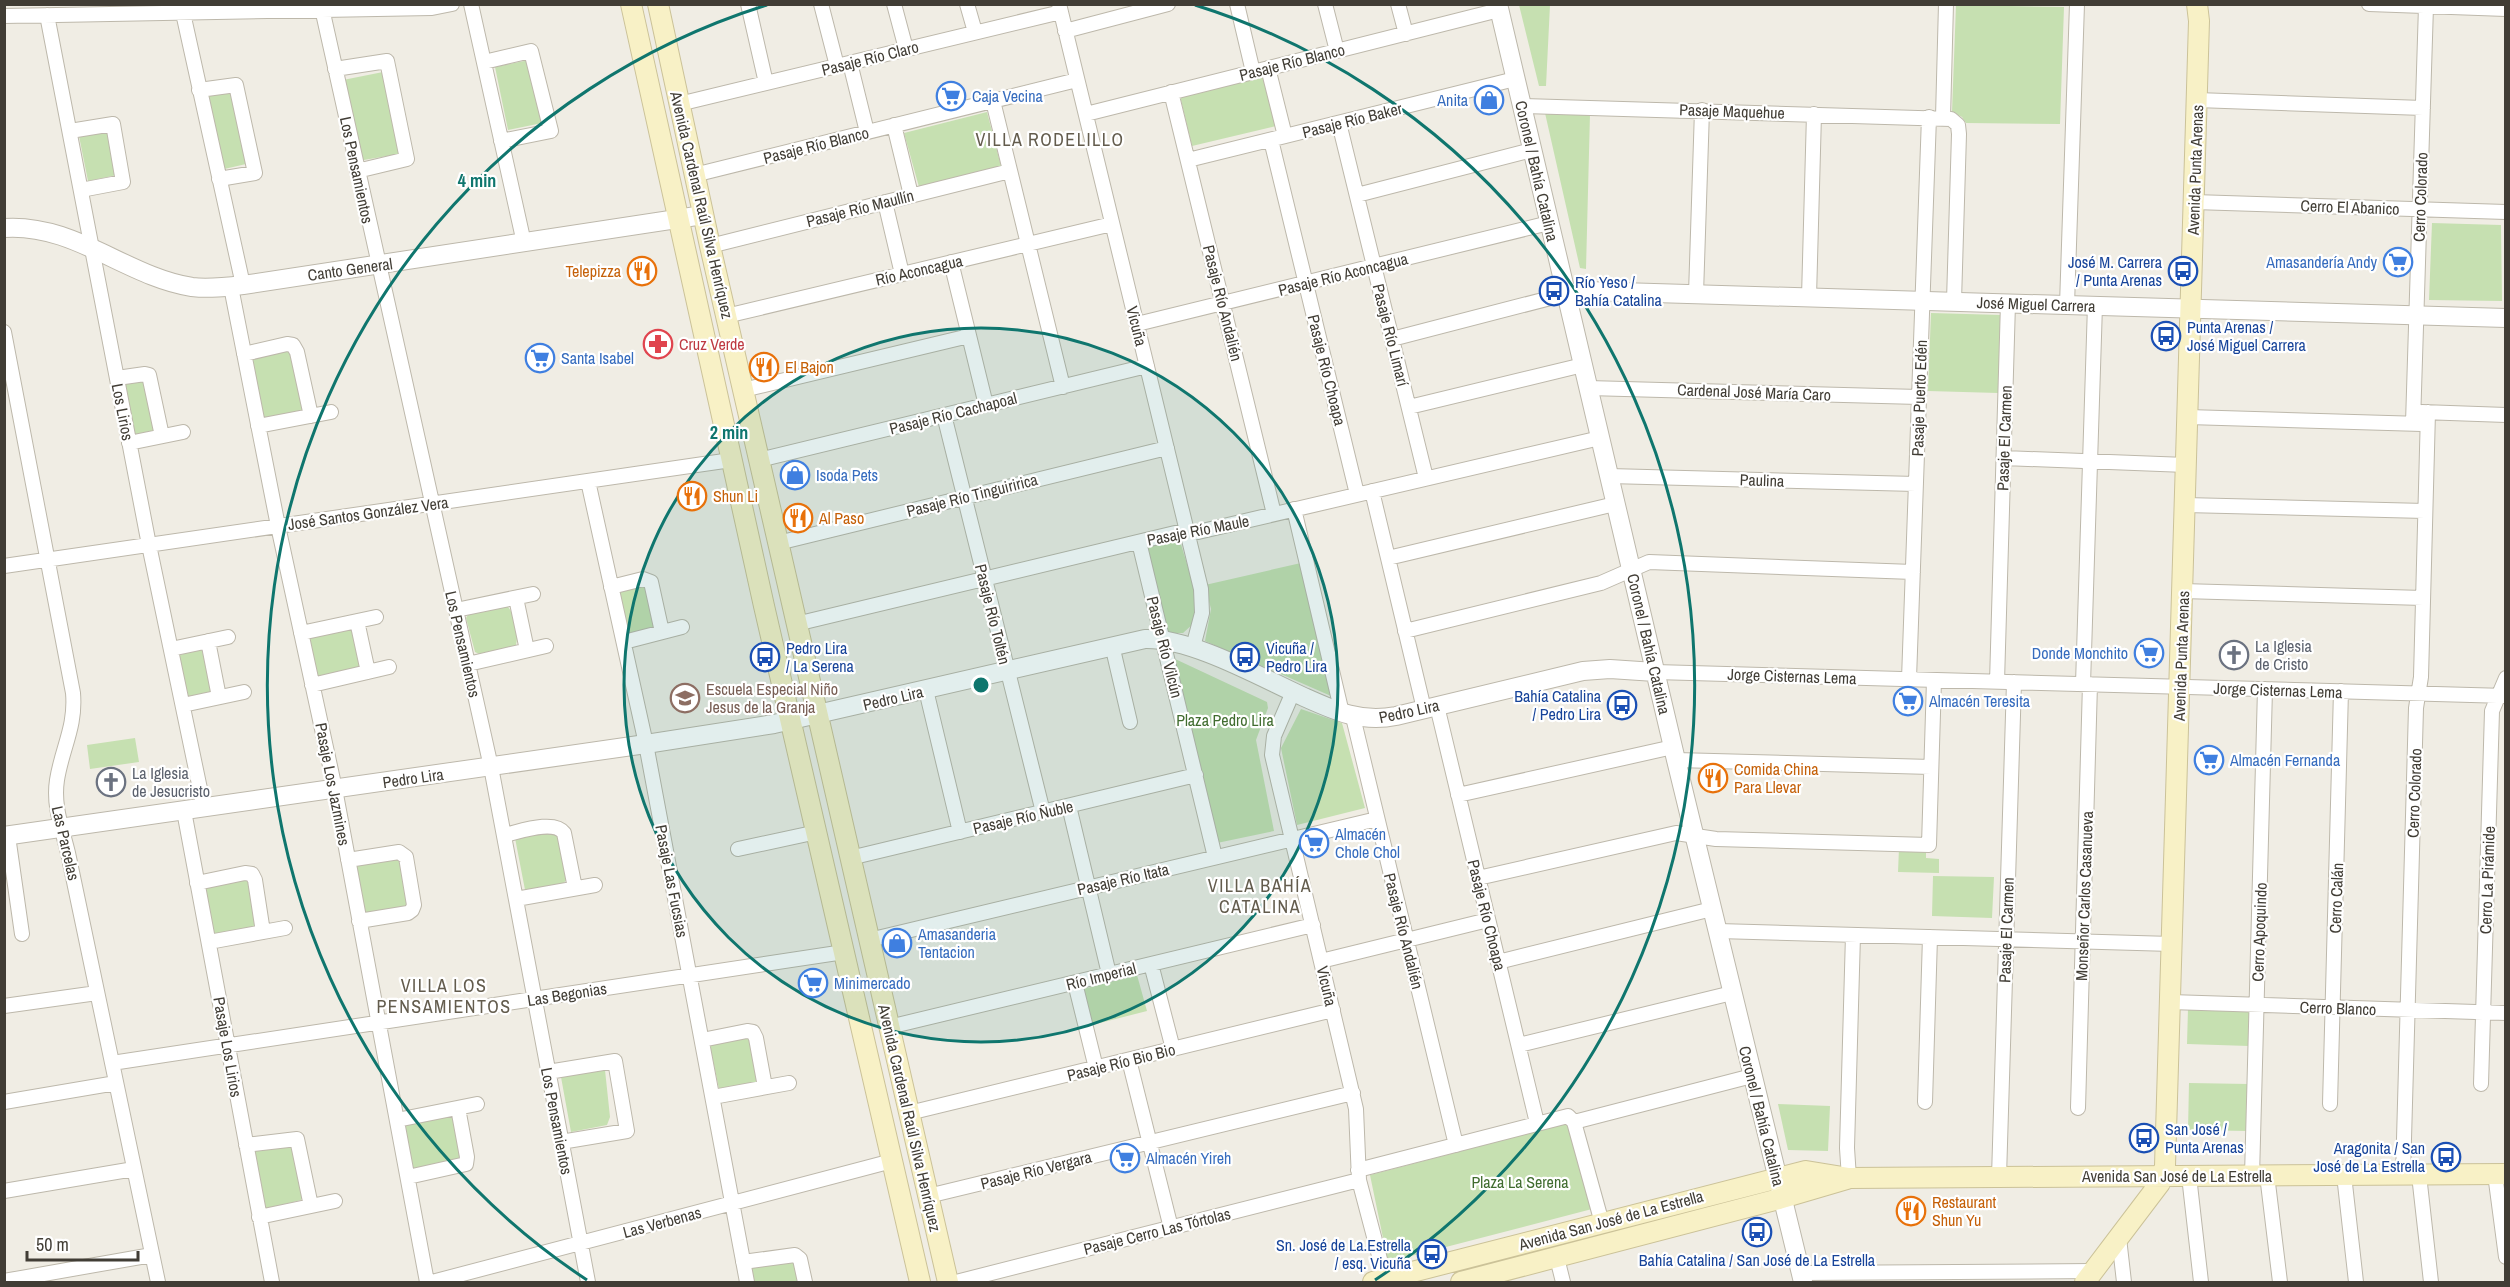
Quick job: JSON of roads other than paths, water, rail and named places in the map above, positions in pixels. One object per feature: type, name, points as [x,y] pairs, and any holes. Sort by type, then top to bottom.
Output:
[{"type":"main road","name":"Avenida Cardenal Raúl Silva Henríquez","points":[[631,4],[731,460],[920,1282]]},
{"type":"main road","name":"Avenida Cardenal Raúl Silva Henríquez","points":[[658,4],[710,246],[948,1282]]},
{"type":"main road","name":"Avenida Punta Arenas","points":[[2089,1277],[2163,1176],[2166,1148],[2197,100],[2199,21],[2197,4]]},
{"type":"main road","name":"Avenida San José de La Estrella","points":[[1381,1281],[1806,1171],[1849,1178],[2500,1174]]},
{"type":"main road","name":"Avenida San José de La Estrella","points":[[1461,1282],[1782,1198],[1849,1178]]},
{"type":"street","points":[[4,16],[26,10],[47,15],[123,9],[183,13],[221,8],[452,4]]},
{"type":"street","points":[[471,4],[524,243]]},
{"type":"street","points":[[748,4],[766,83]]},
{"type":"street","points":[[821,4],[867,132]]},
{"type":"street","points":[[894,4],[906,49]]},
{"type":"street","points":[[968,4],[975,32]]},
{"type":"street","points":[[1065,31],[1168,4]]},
{"type":"street","points":[[1237,4],[1253,72]]},
{"type":"street","points":[[1325,4],[1337,51]]},
{"type":"street","points":[[1398,4],[1406,34]]},
{"type":"street","points":[[1946,4],[1943,117],[1955,122],[1959,134],[1954,301]]},
{"type":"street","points":[[2067,305],[2077,4]]},
{"type":"street","points":[[2369,4],[2505,9]]},
{"type":"street","name":"Cerro Colorado","points":[[2413,418],[2426,6]]},
{"type":"street","name":"Los Pensamientos","points":[[321,7],[491,767],[588,1282]]},
{"type":"street","name":"Pasaje Río Blanco","points":[[1086,114],[1406,34],[1498,7]]},
{"type":"street","name":"Coronel / Bahía Catalina","points":[[1498,7],[1655,672],[1802,1278]]},
{"type":"street","name":"Pasaje Río Claro","points":[[679,104],[975,32],[1060,8]]},
{"type":"street","name":"Vicuña","points":[[1060,8],[1188,532],[1203,602],[1193,647]]},
{"type":"street","name":"Pasaje Los Jazmines","points":[[183,13],[219,179],[237,286],[244,354],[278,526],[335,789],[427,1282]]},
{"type":"street","name":"Los Lirios","points":[[47,15],[149,545],[204,808]]},
{"type":"street","points":[[484,62],[531,51],[551,131],[501,141]]},
{"type":"street","points":[[335,69],[387,61],[407,159],[357,171]]},
{"type":"street","points":[[1268,68],[1285,136]]},
{"type":"street","name":"Pasaje Río Baker","points":[[1188,160],[1515,79]]},
{"type":"street","name":"Pasaje Río Blanco","points":[[694,175],[1077,80]]},
{"type":"street","points":[[199,90],[236,85],[255,173],[219,179]]},
{"type":"street","name":"Pasaje Río Andalién","points":[[1171,92],[1274,514]]},
{"type":"street","points":[[2197,100],[2423,108]]},
{"type":"street","points":[[993,101],[1063,387]]},
{"type":"street","name":"Pasaje Maquehue","points":[[1522,106],[1943,117]]},
{"type":"street","points":[[1696,294],[1702,110]]},
{"type":"street","points":[[1809,297],[1814,114]]},
{"type":"street","name":"Pasaje Puerto Edén","points":[[1909,679],[1929,117]]},
{"type":"street","name":"Pasaje Río Limarí","points":[[1339,123],[1426,478]]},
{"type":"street","points":[[69,131],[113,124],[123,182],[81,190]]},
{"type":"street","points":[[894,125],[911,195]]},
{"type":"street","name":"Pasaje Río Choapa","points":[[1271,140],[1357,494]]},
{"type":"street","points":[[1357,195],[1532,150]]},
{"type":"street","name":"Pasaje Río Maullín","points":[[710,246],[1010,171]]},
{"type":"street","points":[[885,202],[902,274]]},
{"type":"street","name":"Cerro El Abanico","points":[[2194,202],[2505,212]]},
{"type":"street","name":"Canto General","points":[[4,228],[43,230],[176,283],[207,288],[237,286],[703,215]]},
{"type":"street","name":"Pasaje Río Aconcagua","points":[[1137,324],[1549,223]]},
{"type":"street","name":"Río Aconcagua","points":[[726,316],[1112,224]]},
{"type":"street","points":[[951,262],[986,405]]},
{"type":"street","name":"José Miguel Carrera","points":[[1566,294],[1587,291],[2505,318]]},
{"type":"street","points":[[1392,339],[1566,294]]},
{"type":"street","name":"Pasaje El Carmen","points":[[1997,682],[2008,303]]},
{"type":"street","name":"Monseñor Carlos Casanueva","points":[[2078,1108],[2095,305]]},
{"type":"street","name":"Las Parcelas","points":[[4,332],[74,705],[72,731],[57,782],[56,798],[61,829],[69,853],[158,1282]]},
{"type":"street","points":[[743,390],[969,336]]},
{"type":"street","points":[[244,354],[287,344],[293,345],[297,352],[311,416]]},
{"type":"street","points":[[1409,407],[1583,365]]},
{"type":"street","name":"Pasaje Río Cachapoal","points":[[759,460],[1147,366]]},
{"type":"street","points":[[117,378],[149,375],[162,436]]},
{"type":"street","name":"Cardenal José María Caro","points":[[1588,388],[1919,397]]},
{"type":"street","points":[[258,426],[331,412]]},
{"type":"street","name":"Pasaje Río Toltén","points":[[944,415],[1043,812]]},
{"type":"street","points":[[2188,417],[2428,418],[2505,415]]},
{"type":"street","name":"Cerro Colorado","points":[[2428,418],[2408,1010],[2411,1175],[2432,1282]]},
{"type":"street","points":[[129,443],[183,432]]},
{"type":"street","name":"Pasaje Río Maule","points":[[796,624],[1139,542],[1274,514],[1600,438]]},
{"type":"street","name":"Pasaje Río Tinguiririca","points":[[778,543],[1167,448]]},
{"type":"street","points":[[2004,458],[2186,465]]},
{"type":"street","name":"José Santos González Vera","points":[[4,566],[731,460]]},
{"type":"street","name":"Paulina","points":[[1609,476],[1916,484]]},
{"type":"street","name":"Pasaje Las Fucsias","points":[[588,481],[646,744],[747,1282]]},
{"type":"street","name":"Pasaje Río Choapa","points":[[1372,491],[1405,631],[1458,795],[1537,1123]]},
{"type":"street","points":[[1388,558],[1615,504]]},
{"type":"street","points":[[2185,505],[2426,511]]},
{"type":"street","name":"Pasaje Río Andalién","points":[[1294,509],[1377,819],[1456,1145]]},
{"type":"street","name":"Pasaje Río Vilcún","points":[[1139,542],[1215,857]]},
{"type":"street","points":[[1405,631],[1601,583],[1656,562],[1913,572]]},
{"type":"street","points":[[611,587],[643,579],[651,582],[662,632]]},
{"type":"street","points":[[2182,591],[2423,598]]},
{"type":"street","points":[[456,610],[533,594]]},
{"type":"street","points":[[516,598],[527,650]]},
{"type":"street","points":[[301,633],[376,617]]},
{"type":"street","points":[[357,621],[368,672]]},
{"type":"street","points":[[624,642],[682,627]]},
{"type":"street","points":[[171,650],[228,637]]},
{"type":"street","name":"Pedro Lira","points":[[6,836],[491,767],[791,721],[1145,639],[1163,639],[1193,647],[1348,715],[1378,719],[1583,671],[1610,669],[1655,672]]},
{"type":"street","points":[[208,641],[219,697]]},
{"type":"street","points":[[1112,645],[1130,722]]},
{"type":"street","points":[[468,664],[546,646]]},
{"type":"street","points":[[312,685],[390,668]]},
{"type":"street","name":"Jorge Cisternas Lema","points":[[1655,672],[2502,696]]},
{"type":"street","name":"Cerro La Pirámide","points":[[2481,1084],[2492,711],[2502,696],[2505,678]]},
{"type":"street","points":[[1478,878],[1676,833],[1716,838],[1929,845],[1934,680]]},
{"type":"street","name":"Pasaje El Carmen","points":[[1999,1177],[2014,682]]},
{"type":"street","name":"Cerro Apoquindo","points":[[2265,689],[2257,1005],[2260,1176],[2280,1282]]},
{"type":"street","points":[[926,690],[960,832]]},
{"type":"street","points":[[183,705],[244,692]]},
{"type":"street","name":"Vicuña","points":[[1293,692],[1272,746],[1274,763],[1353,1093],[1358,1119],[1358,1175],[1381,1281]]},
{"type":"street","name":"Cerro Calán","points":[[2330,1104],[2341,692]]},
{"type":"street","points":[[1458,795],[1675,754],[1931,767]]},
{"type":"street","name":"Pasaje Río Ñuble","points":[[850,858],[1196,775]]},
{"type":"street","points":[[1069,806],[1109,974]]},
{"type":"street","name":"Pasaje Los Lirios","points":[[184,811],[272,1282]]},
{"type":"street","name":"Pasaje Río Itata","points":[[869,940],[1377,819]]},
{"type":"street","points":[[504,835],[551,826],[562,829],[575,888]]},
{"type":"street","points":[[738,849],[817,832]]},
{"type":"street","points":[[6,836],[21,934]]},
{"type":"street","points":[[348,860],[399,852],[406,857],[414,905],[412,910],[408,913],[360,921]]},
{"type":"street","points":[[197,883],[245,873],[252,874],[255,880],[263,932]]},
{"type":"street","points":[[516,899],[595,885]]},
{"type":"street","points":[[1498,962],[1712,909]]},
{"type":"street","points":[[1321,961],[1488,920]]},
{"type":"street","name":"Río Imperial","points":[[889,1027],[1313,925]]},
{"type":"street","points":[[209,942],[285,928]]},
{"type":"street","points":[[1718,932],[2172,944]]},
{"type":"street","points":[[1849,1178],[1847,1148],[1853,935]]},
{"type":"street","points":[[1925,1102],[1930,938]]},
{"type":"street","name":"Las Begonias","points":[[112,1062],[844,952]]},
{"type":"street","points":[[1151,964],[1173,1049]]},
{"type":"street","points":[[1075,983],[1096,1068]]},
{"type":"street","points":[[4,1006],[98,993]]},
{"type":"street","points":[[1519,1046],[1732,993]]},
{"type":"street","name":"Cerro Blanco","points":[[2170,1002],[2505,1013]]},
{"type":"street","name":"Pasaje Río Bio Bio","points":[[909,1113],[1333,1010]]},
{"type":"street","points":[[702,1040],[747,1031],[753,1032],[765,1087]]},
{"type":"street","points":[[548,1072],[615,1060],[627,1131],[561,1142]]},
{"type":"street","points":[[1129,1060],[1171,1228]]},
{"type":"street","name":"Pasaje Cerro Las Tórtolas","points":[[956,1282],[1171,1228],[1537,1123],[1572,1119],[1752,1076]]},
{"type":"street","points":[[4,1102],[116,1083]]},
{"type":"street","points":[[713,1097],[789,1083]]},
{"type":"street","name":"Pasaje Río Vergara","points":[[928,1196],[1353,1093]]},
{"type":"street","points":[[397,1120],[477,1104]]},
{"type":"street","points":[[408,1178],[466,1164],[467,1157],[458,1108]]},
{"type":"street","points":[[1572,1119],[1602,1223]]},
{"type":"street","points":[[246,1145],[297,1139],[311,1206]]},
{"type":"street","name":"Las Verbenas","points":[[432,1282],[892,1161]]},
{"type":"street","points":[[4,1191],[134,1168]]},
{"type":"street","points":[[2500,1174],[2505,1257]]},
{"type":"street","points":[[2344,1175],[2356,1282]]},
{"type":"street","points":[[2189,1176],[2201,1282]]},
{"type":"street","points":[[259,1216],[335,1202]]},
{"type":"street","points":[[2119,1238],[2124,1282]]},
{"type":"street","points":[[4,1281],[152,1255]]},
{"type":"street","points":[[743,1262],[795,1255],[800,1258],[805,1282]]},
{"type":"street","points":[[1557,1258],[1563,1282]]},
{"type":"street","points":[[1802,1278],[2089,1277]]},
{"type":"place","name":"Caja Vecina","points":[[951,96]]},
{"type":"place","name":"Anita","points":[[1489,100]]},
{"type":"place","name":"Amasandería Andy","points":[[2398,262]]},
{"type":"place","name":"Telepizza","points":[[642,271]]},
{"type":"place","name":"José M. Carrera / Punta Arenas","points":[[2183,271]]},
{"type":"place","name":"Río Yeso / Bahía Catalina","points":[[1554,291]]},
{"type":"place","name":"Punta Arenas / José Miguel Carrera","points":[[2166,336]]},
{"type":"place","name":"Cruz Verde","points":[[658,344]]},
{"type":"place","name":"Santa Isabel","points":[[540,358]]},
{"type":"place","name":"El Bajon","points":[[764,367]]},
{"type":"place","name":"Isoda Pets","points":[[795,475]]},
{"type":"place","name":"Shun Li","points":[[692,496]]},
{"type":"place","name":"Al Paso","points":[[798,518]]},
{"type":"place","name":"Donde Monchito","points":[[2149,653]]},
{"type":"place","name":"La Iglesia de Cristo","points":[[2234,655]]},
{"type":"place","name":"Pedro Lira / La Serena","points":[[765,657]]},
{"type":"place","name":"Vicuña / Pedro Lira","points":[[1245,657]]},
{"type":"place","name":"Escuela Especial Niño Jesus de la Granja","points":[[685,698]]},
{"type":"place","name":"Almacén Teresita","points":[[1908,701]]},
{"type":"place","name":"Bahía Catalina / Pedro Lira","points":[[1622,705]]},
{"type":"place","name":"Almacén Fernanda","points":[[2209,760]]},
{"type":"place","name":"Comida China Para Llevar","points":[[1713,778]]},
{"type":"place","name":"La Iglesia de Jesucristo","points":[[111,782]]},
{"type":"place","name":"Almacén Chole Chol","points":[[1314,843]]},
{"type":"place","name":"Amasanderia Tentacion","points":[[897,943]]},
{"type":"place","name":"Minimercado","points":[[813,983]]},
{"type":"place","name":"San José / Punta Arenas","points":[[2144,1138]]},
{"type":"place","name":"Aragonita / San José de La Estrella","points":[[2446,1157]]},
{"type":"place","name":"Almacén Yireh","points":[[1125,1158]]},
{"type":"place","name":"Restaurant Shun Yu","points":[[1911,1211]]},
{"type":"place","name":"Bahía Catalina / San José de La Estrella","points":[[1757,1232]]},
{"type":"place","name":"Sn. José de La.Estrella / esq. Vicuña","points":[[1432,1254]]},
{"type":"district","name":"VILLA RODELILLO","points":[[1050,139]]},
{"type":"district","name":"VILLA BAHÍA CATALINA","points":[[1260,895]]},
{"type":"district","name":"VILLA LOS PENSAMIENTOS","points":[[444,995]]},
{"type":"park label","name":"Plaza Pedro Lira","points":[[1225,720]]},
{"type":"park label","name":"Plaza La Serena","points":[[1520,1182]]}]
